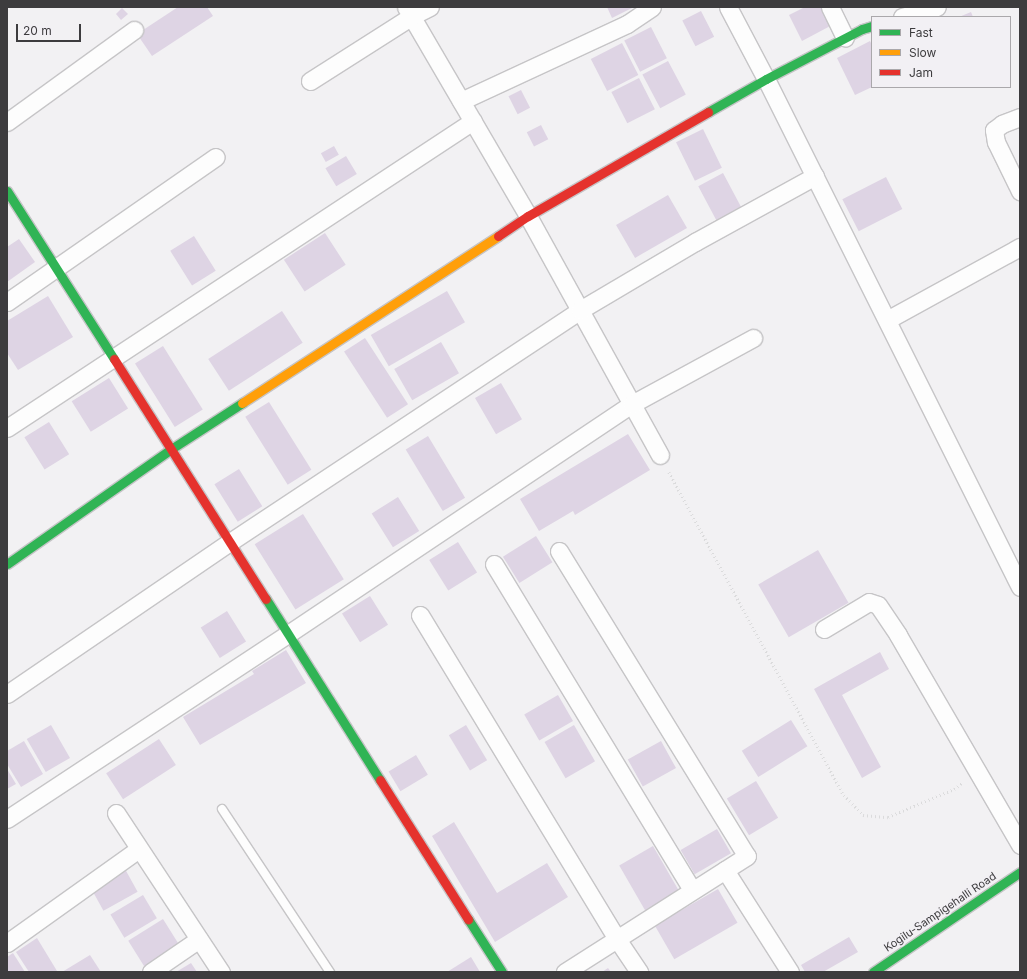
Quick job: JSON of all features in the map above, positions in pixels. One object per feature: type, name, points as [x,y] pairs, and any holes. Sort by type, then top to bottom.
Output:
[{"type":"street","points":[[310,81],[409,12],[430,7]]},
{"type":"street","points":[[461,101],[627,24],[652,7]]},
{"type":"street","points":[[728,7],[815,176],[1020,586]]},
{"type":"street","points":[[830,7],[845,38]]},
{"type":"street","points":[[905,16],[936,7]]},
{"type":"street","points":[[409,12],[528,216],[660,455]]},
{"type":"street","points":[[7,564],[171,449],[528,216],[766,79],[862,29],[871,26]]},
{"type":"street","points":[[7,122],[134,30]]},
{"type":"street","points":[[1020,117],[1002,124],[994,130],[996,142],[1020,191]]},
{"type":"street","points":[[7,428],[473,121]]},
{"type":"street","points":[[7,302],[216,157]]},
{"type":"street","points":[[7,694],[230,542],[580,310],[695,242],[815,176]]},
{"type":"street","points":[[7,191],[502,972]]},
{"type":"street","points":[[887,320],[1020,247]]},
{"type":"street","points":[[7,819],[288,634],[632,404],[754,338]]},
{"type":"street","points":[[559,551],[746,856],[565,972]]},
{"type":"street","points":[[494,564],[692,890]]},
{"type":"street","points":[[824,629],[869,602],[878,605],[898,635],[1020,845]]},
{"type":"street","points":[[420,616],[617,939],[639,972]]},
{"type":"street","points":[[116,813],[138,849],[221,972]]},
{"type":"street","points":[[7,943],[138,849]]},
{"type":"street","points":[[725,870],[790,972]]},
{"type":"street","name":"Kogilu-Sampigehalli Road","points":[[873,972],[1020,872]]},
{"type":"street","points":[[151,972],[199,939]]},
{"type":"lane","points":[[222,809],[330,972]]},
{"type":"path","points":[[660,455],[844,795],[863,815],[888,817],[954,788],[978,772]]},
{"type":"building","points":[[178,7],[207,7],[213,16],[152,56],[137,34]]},
{"type":"building","points":[[607,7],[634,7],[612,18]]},
{"type":"building","points":[[805,7],[825,7],[834,24],[802,41],[789,15]]},
{"type":"building","points":[[122,8],[128,14],[121,20],[116,14]]},
{"type":"building","points":[[701,11],[714,37],[695,46],[682,21]]},
{"type":"building","points":[[971,12],[973,16],[961,16]]},
{"type":"building","points":[[651,27],[667,58],[640,72],[624,41]]},
{"type":"building","points":[[870,41],[871,87],[855,95],[837,58]]},
{"type":"building","points":[[622,43],[638,75],[607,91],[591,59]]},
{"type":"building","points":[[668,61],[686,95],[660,108],[642,75]]},
{"type":"building","points":[[639,78],[655,109],[627,123],[611,92]]},
{"type":"building","points":[[521,90],[530,108],[518,114],[509,96]]},
{"type":"building","points":[[541,125],[548,139],[534,147],[527,132]]},
{"type":"building","points":[[703,129],[722,168],[695,181],[676,142]]},
{"type":"building","points":[[334,146],[339,155],[326,162],[321,153]]},
{"type":"building","points":[[346,156],[357,174],[336,186],[325,168]]},
{"type":"building","points":[[723,173],[744,213],[719,226],[698,186]]},
{"type":"building","points":[[886,177],[902,209],[859,231],[842,199]]},
{"type":"building","points":[[668,195],[687,228],[635,258],[616,225]]},
{"type":"building","points":[[325,233],[346,265],[305,292],[284,260]]},
{"type":"building","points":[[194,236],[216,271],[192,286],[170,251]]},
{"type":"building","points":[[19,239],[35,262],[7,282],[7,247]]},
{"type":"building","points":[[447,291],[465,322],[389,366],[371,335]]},
{"type":"building","points":[[48,296],[73,337],[18,370],[7,353],[7,321]]},
{"type":"building","points":[[282,311],[303,343],[229,391],[208,359]]},
{"type":"building","points":[[365,338],[408,404],[387,418],[344,352]]},
{"type":"building","points":[[441,342],[459,373],[412,400],[394,369]]},
{"type":"building","points":[[163,346],[203,410],[175,427],[135,363]]},
{"type":"building","points":[[109,378],[128,409],[91,432],[72,401]]},
{"type":"building","points":[[501,383],[522,419],[496,434],[475,398]]},
{"type":"building","points":[[269,402],[311,470],[288,485],[245,417]]},
{"type":"building","points":[[49,422],[69,454],[45,470],[24,437]]},
{"type":"building","points":[[628,434],[650,470],[575,515],[573,511],[539,531],[520,499]]},
{"type":"building","points":[[428,436],[465,498],[443,511],[406,449]]},
{"type":"building","points":[[239,469],[262,506],[238,522],[214,484]]},
{"type":"building","points":[[398,497],[419,531],[393,547],[372,513]]},
{"type":"building","points":[[303,514],[344,579],[295,610],[255,544]]},
{"type":"building","points":[[536,536],[552,562],[519,583],[503,557]]},
{"type":"building","points":[[458,542],[477,573],[448,591],[429,560]]},
{"type":"building","points":[[818,550],[848,603],[789,637],[758,584]]},
{"type":"building","points":[[370,596],[388,625],[360,642],[342,613]]},
{"type":"building","points":[[227,611],[246,642],[220,658],[201,627]]},
{"type":"building","points":[[286,650],[306,683],[200,745],[183,717],[254,674],[252,671]]},
{"type":"building","points":[[880,652],[889,669],[842,695],[881,767],[862,778],[814,689]]},
{"type":"building","points":[[558,695],[573,721],[539,740],[524,714]]},
{"type":"building","points":[[791,720],[807,746],[758,777],[742,751]]},
{"type":"building","points":[[51,725],[70,758],[46,772],[27,739]]},
{"type":"building","points":[[466,725],[487,760],[470,770],[449,735]]},
{"type":"building","points":[[574,725],[595,761],[566,778],[545,742]]},
{"type":"building","points":[[159,739],[176,765],[123,799],[106,773]]},
{"type":"building","points":[[24,741],[43,774],[21,787],[7,764],[7,751]]},
{"type":"building","points":[[661,741],[676,768],[643,787],[628,759]]},
{"type":"building","points":[[416,755],[428,775],[400,791],[389,771]]},
{"type":"building","points":[[7,769],[16,784],[7,789]]},
{"type":"building","points":[[756,781],[778,818],[749,835],[727,799]]},
{"type":"building","points":[[454,822],[497,893],[547,863],[568,897],[495,942],[432,836]]},
{"type":"building","points":[[717,829],[731,853],[695,874],[681,850]]},
{"type":"building","points":[[653,846],[679,891],[645,911],[619,866]]},
{"type":"building","points":[[125,869],[138,892],[103,911],[91,888]]},
{"type":"building","points":[[718,889],[738,923],[674,959],[655,926]]},
{"type":"building","points":[[143,895],[157,918],[124,938],[110,915]]},
{"type":"building","points":[[163,919],[179,945],[145,967],[128,941]]},
{"type":"building","points":[[849,937],[858,952],[823,972],[805,972],[801,965]]},
{"type":"building","points":[[37,938],[57,971],[29,972],[16,952]]},
{"type":"building","points":[[13,953],[25,972],[7,972],[7,957]]},
{"type":"building","points":[[90,955],[101,972],[62,972]]},
{"type":"building","points":[[471,957],[480,972],[447,972]]},
{"type":"building","points":[[191,963],[197,972],[176,972]]},
{"type":"building","points":[[608,968],[611,972],[602,972]]},
{"type":"traffic: fast","points":[[708,112],[766,79],[862,29],[871,26]]},
{"type":"traffic: fast","points":[[7,191],[114,359]]},
{"type":"traffic: fast","points":[[7,564],[171,449],[242,403]]},
{"type":"traffic: fast","points":[[266,599],[380,780]]},
{"type":"traffic: fast","points":[[873,972],[1020,872]]},
{"type":"traffic: fast","points":[[468,919],[502,972]]},
{"type":"traffic: slow","points":[[242,403],[498,236]]},
{"type":"traffic: jam","points":[[498,236],[528,216],[708,112]]},
{"type":"traffic: jam","points":[[114,359],[266,599]]},
{"type":"traffic: jam","points":[[380,780],[468,919]]}]
